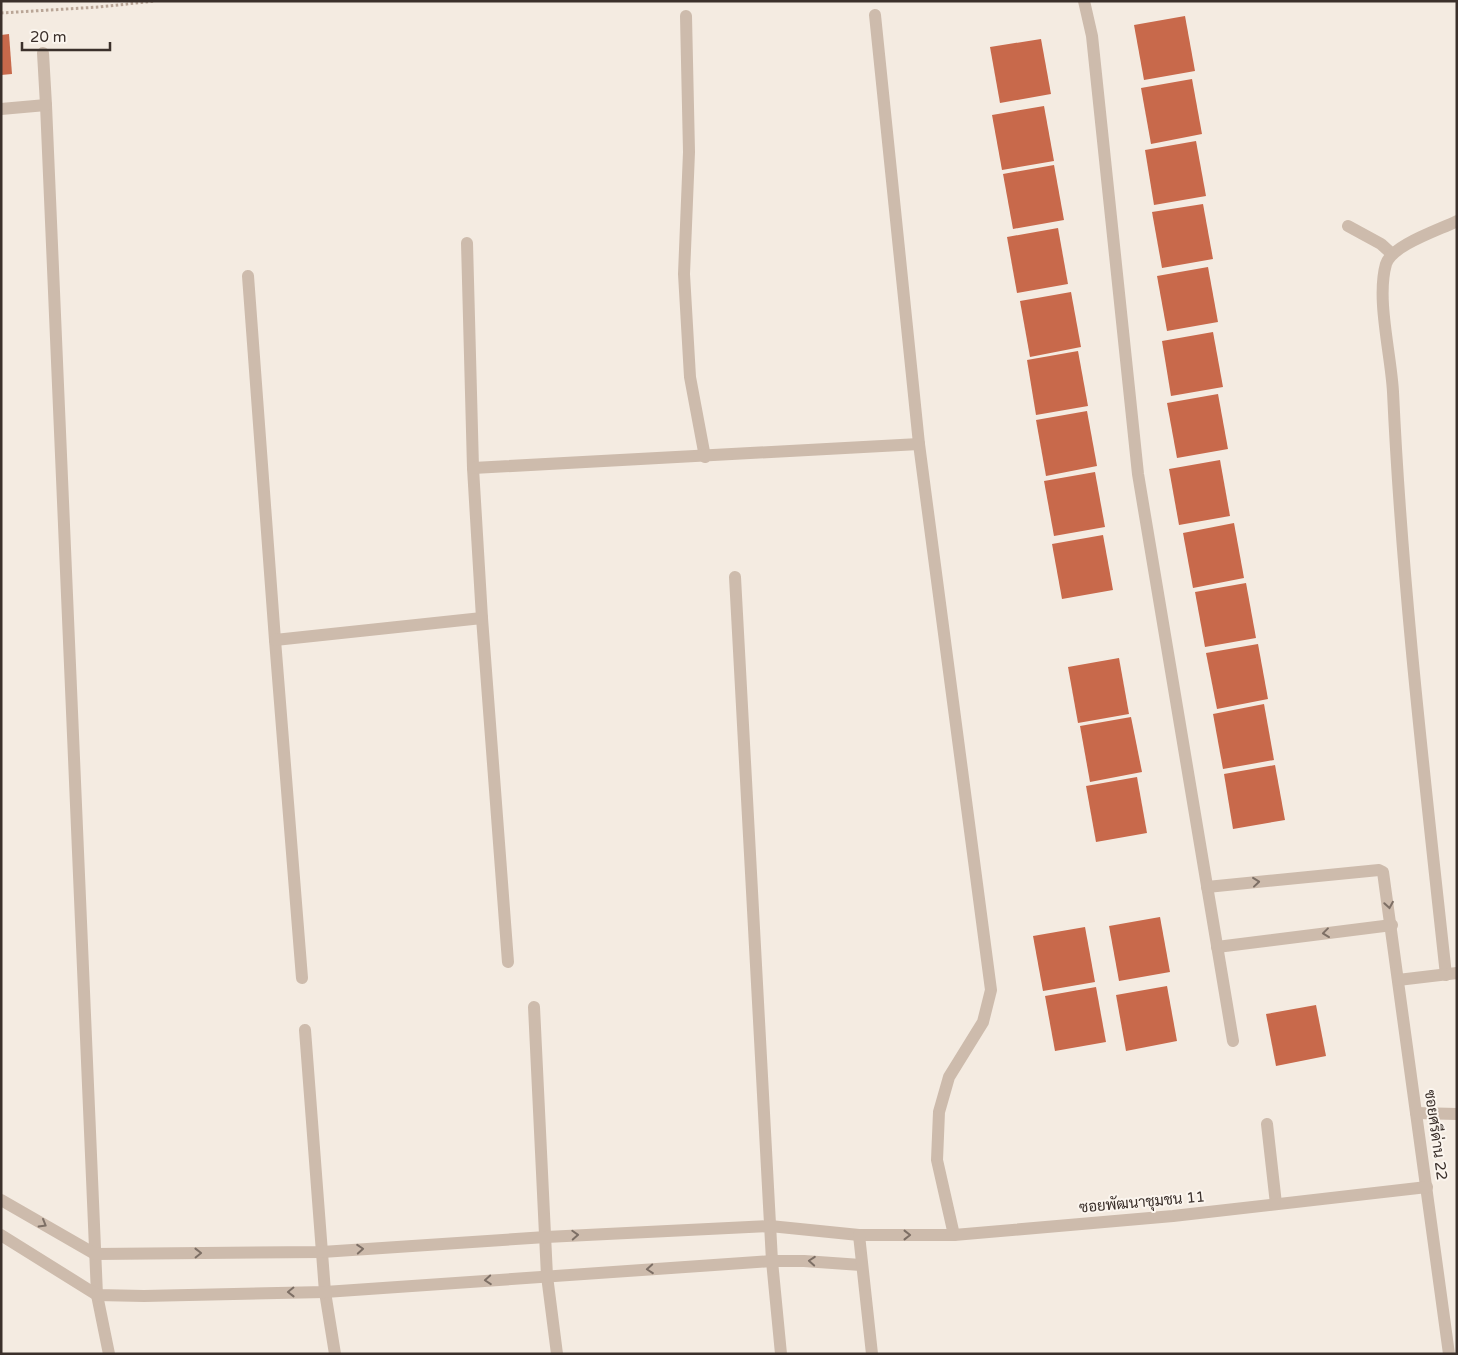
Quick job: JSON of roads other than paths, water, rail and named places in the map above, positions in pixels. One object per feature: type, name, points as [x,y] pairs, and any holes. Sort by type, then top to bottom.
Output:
[{"type":"street","points":[[1084,1],[1092,36],[1138,474],[1233,1041]]},
{"type":"street","points":[[874,15],[919,444],[991,990],[983,1022],[949,1077],[940,1112],[937,1160],[954,1235]]},
{"type":"street","points":[[686,16],[689,152],[684,274],[690,377],[705,457]]},
{"type":"street","points":[[43,53],[97,1295],[109,1354]]},
{"type":"street","points":[[1,108],[46,105]]},
{"type":"street","points":[[1398,980],[1452,974],[1416,697],[1396,463],[1392,373],[1382,299],[1387,263],[1392,254],[1401,247],[1457,221]]},
{"type":"street","points":[[1348,226],[1381,244],[1392,254]]},
{"type":"street","points":[[467,243],[473,468],[482,618],[508,962]]},
{"type":"street","points":[[248,276],[302,978]]},
{"type":"street","points":[[473,468],[919,444]]},
{"type":"street","points":[[735,577],[772,1261],[781,1354]]},
{"type":"street","points":[[275,640],[482,618]]},
{"type":"street","name":"ซอยศรีด่าน 22","points":[[1207,886],[1379,870],[1384,872],[1449,1354]]},
{"type":"street","points":[[1217,946],[1392,925]]},
{"type":"street","points":[[534,1007],[547,1276],[558,1354]]},
{"type":"street","points":[[305,1030],[325,1292],[335,1354]]},
{"type":"street","points":[[1416,1113],[1457,1114]]},
{"type":"street","points":[[1267,1124],[1276,1204]]},
{"type":"street","name":"ซอยพัฒนาชุมชน 11","points":[[95,1254],[322,1252],[546,1237],[770,1226],[859,1235],[954,1235],[1173,1216],[1427,1187]]},
{"type":"street","points":[[1,1200],[95,1254]]},
{"type":"street","points":[[1,1235],[97,1295],[144,1296],[325,1292],[772,1261],[861,1265]]},
{"type":"street","points":[[859,1235],[872,1354]]}]
